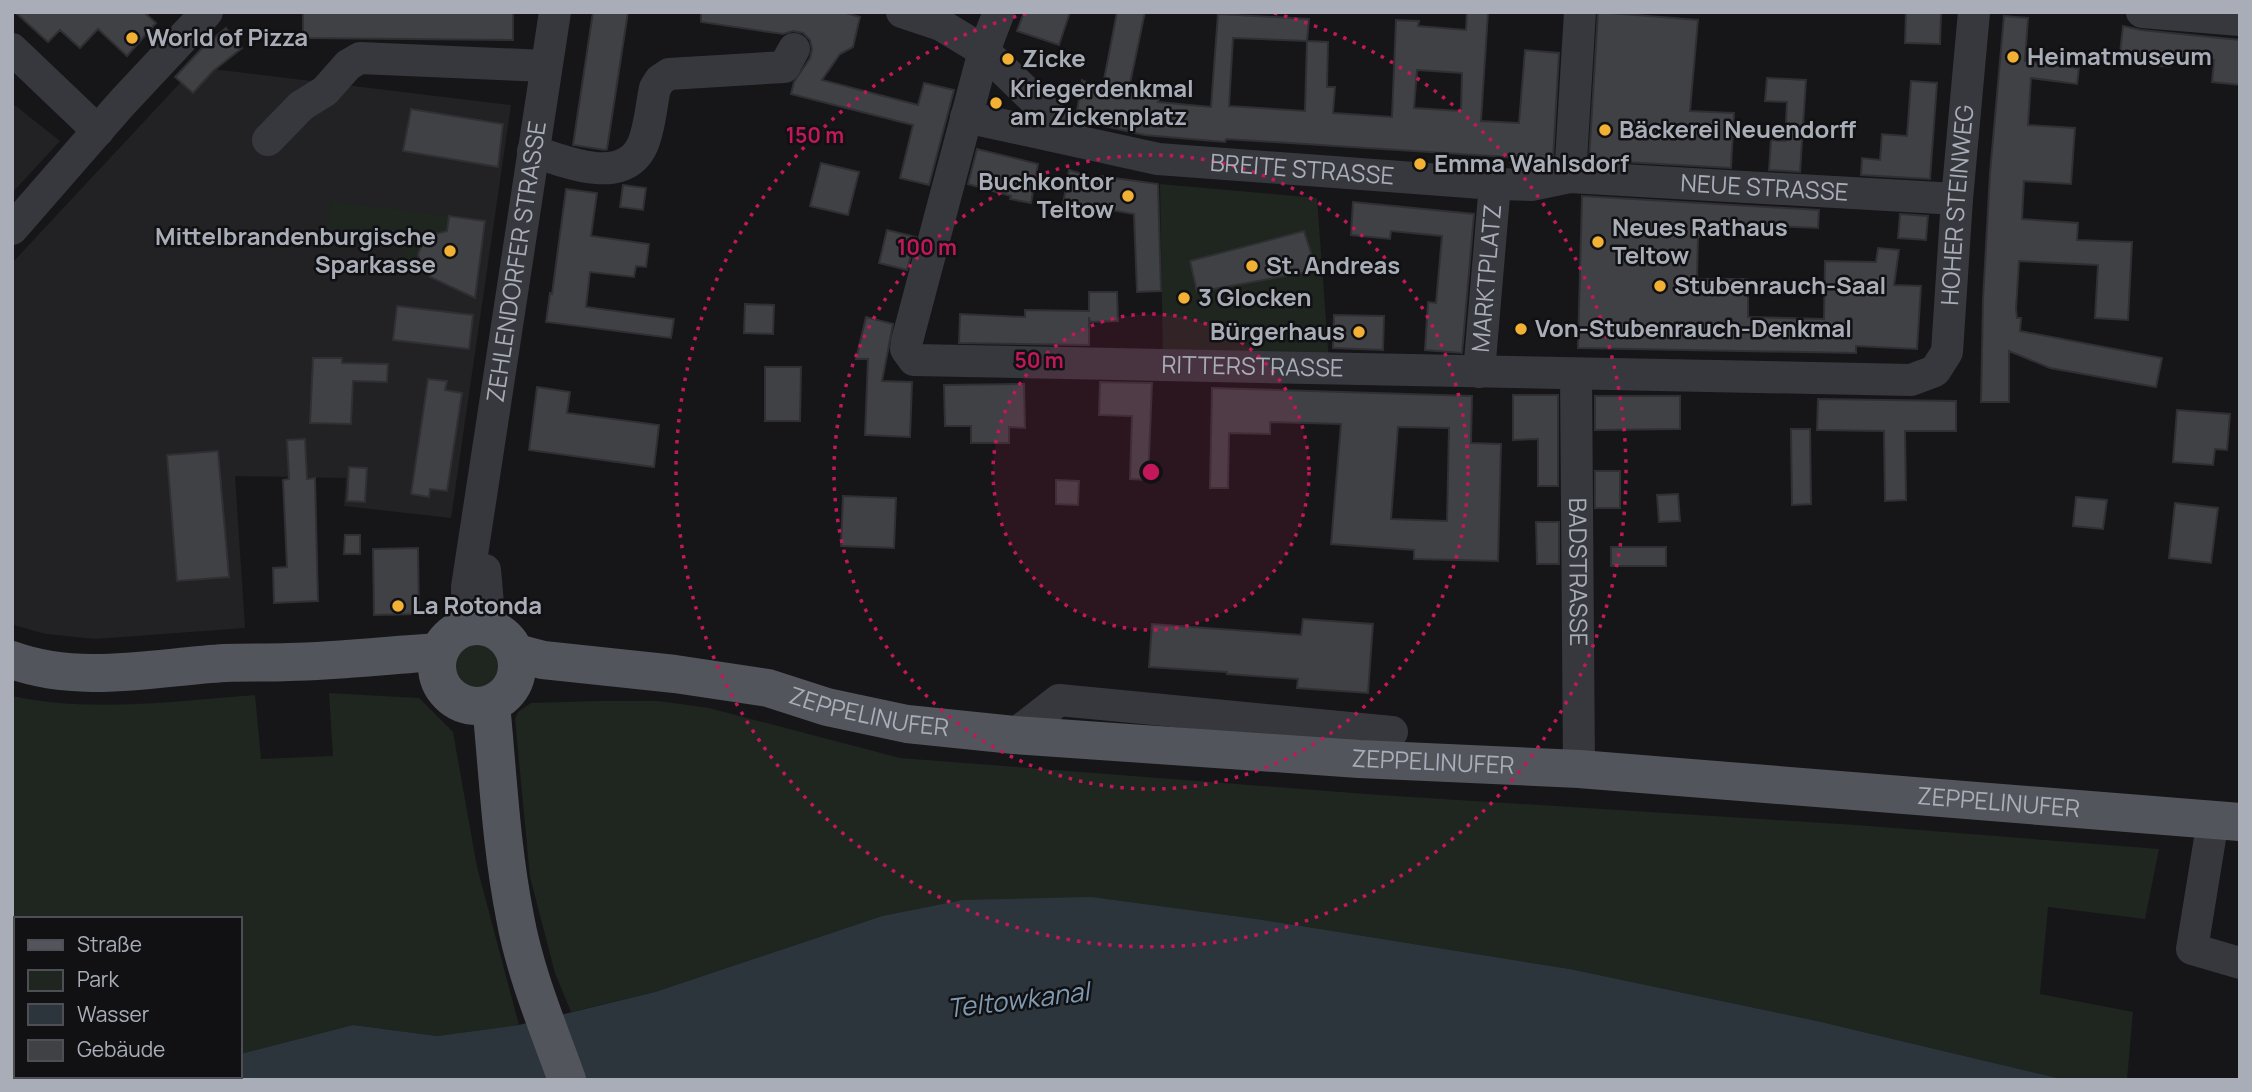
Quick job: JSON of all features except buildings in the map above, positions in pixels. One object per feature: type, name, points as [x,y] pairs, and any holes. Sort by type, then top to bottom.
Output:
[{"type":"main road","points":[[455,632],[491,667],[449,695],[438,664],[445,640],[455,632]]},
{"type":"main road","points":[[12,660],[51,669],[88,673],[134,672],[224,663],[438,664]]},
{"type":"main road","name":"ZEPPELINUFER","points":[[491,667],[633,670],[675,674],[768,688],[827,707],[907,724],[1014,735],[1359,759],[1579,769],[2226,821]]},
{"type":"main road","name":"ZEHLENDORFER STRASSE","points":[[491,667],[504,849],[515,919],[567,1080]]},
{"type":"street","name":"ZEHLENDORFER STRASSE","points":[[491,667],[467,587],[555,12]]},
{"type":"street","points":[[902,12],[941,25],[984,51],[1076,140]]},
{"type":"street","name":"RITTERSTRASSE","points":[[999,12],[984,51],[907,341],[906,349],[914,360],[1912,380]]},
{"type":"street","points":[[1570,177],[1580,12]]},
{"type":"street","name":"HOHER STEINWEG","points":[[1912,380],[1935,372],[1947,352],[1957,199],[1974,12]]},
{"type":"street","points":[[2142,12],[2240,20]]},
{"type":"street","points":[[12,229],[203,14]]},
{"type":"street","points":[[12,49],[98,131]]},
{"type":"street","points":[[533,151],[596,169],[617,165],[636,155],[643,145],[655,88],[669,74],[784,67],[794,49]]},
{"type":"street","points":[[268,140],[301,106],[325,91],[348,65],[360,58],[546,66]]},
{"type":"street","name":"BREITE STRASSE","points":[[966,117],[1158,159],[1495,184],[1531,185],[1570,177]]},
{"type":"street","name":"NEUE STRASSE","points":[[1570,177],[1957,199]]},
{"type":"street","name":"MARKTPLATZ","points":[[1479,372],[1495,184]]},
{"type":"street","name":"BADSTRASSE","points":[[1576,374],[1579,769]]},
{"type":"street","name":"ZEPPELINUFER","points":[[1014,735],[1059,700],[1392,732]]},
{"type":"street","points":[[2226,821],[2192,949],[2240,963]]},
{"type":"shaded area","points":[[195,67],[511,105],[451,518],[344,506],[346,478],[235,476],[245,628],[95,639],[46,634],[17,626],[12,623],[12,263]]},
{"type":"shaded area","points":[[12,103],[60,141],[12,193]]},
{"type":"green space","points":[[1160,184],[1317,198],[1329,362],[1163,358]]},
{"type":"green space","points":[[331,201],[449,216],[446,233],[432,236],[422,244],[419,256],[423,270],[402,262],[405,240],[327,230]]},
{"type":"green space","points":[[478,641],[495,648],[502,665],[495,682],[478,689],[461,682],[454,665],[461,648]]},
{"type":"green space","points":[[329,693],[419,698],[453,732],[477,867],[519,1025],[437,1036],[353,1025],[242,1053],[242,917],[14,917],[14,1078],[144,1078],[12,1080],[12,696],[102,705],[255,695],[261,759],[333,756]]},
{"type":"green space","points":[[659,701],[709,708],[900,758],[1379,795],[1856,825],[2159,849],[2145,919],[2048,907],[2040,994],[2133,1012],[2127,1080],[2066,1080],[1817,1021],[1570,969],[1263,920],[962,900],[882,916],[655,992],[571,1012],[555,973],[530,877],[515,719],[518,712],[531,703]]},
{"type":"water","name":"Teltowkanal","points":[[1091,897],[1263,920],[1570,969],[1817,1021],[2066,1080],[137,1080],[242,1078],[242,1053],[353,1025],[437,1036],[519,1025],[655,992],[882,916],[962,900]]},
{"type":"place","name":"World of Pizza","points":[[132,38]]},
{"type":"place","name":"Heimatmuseum","points":[[2013,57]]},
{"type":"place","name":"Zicke","points":[[1008,59]]},
{"type":"place","name":"Kriegerdenkmal am Zickenplatz","points":[[996,103]]},
{"type":"place","name":"Bäckerei Neuendorff","points":[[1605,130]]},
{"type":"place","name":"Emma Wahlsdorf","points":[[1420,164]]},
{"type":"place","name":"Buchkontor Teltow","points":[[1128,196]]},
{"type":"place","name":"Neues Rathaus Teltow","points":[[1598,242]]},
{"type":"place","name":"Mittelbrandenburgische Sparkasse","points":[[450,251]]},
{"type":"place","name":"St. Andreas","points":[[1252,266]]},
{"type":"place","name":"Stubenrauch-Saal","points":[[1660,286]]},
{"type":"place","name":"3 Glocken","points":[[1184,298]]},
{"type":"place","name":"Von-Stubenrauch-Denkmal","points":[[1521,329]]},
{"type":"place","name":"Bürgerhaus","points":[[1359,332]]},
{"type":"place","name":"La Rotonda","points":[[398,606]]}]
